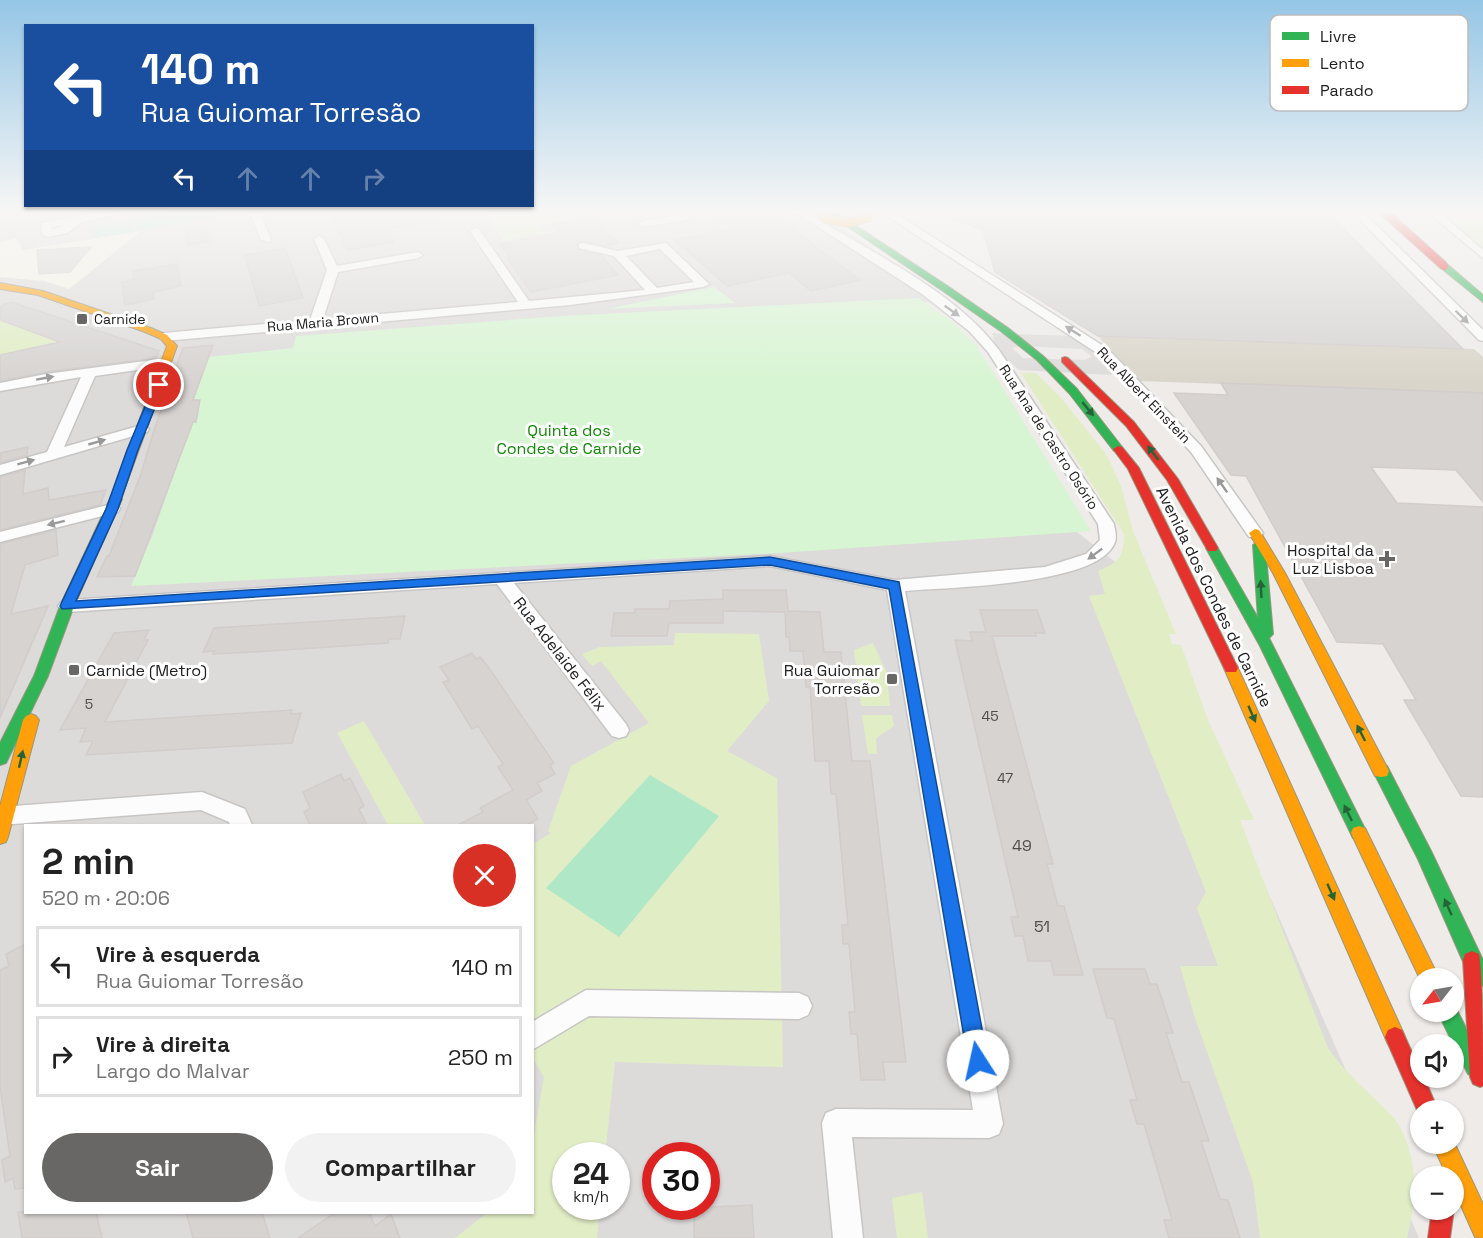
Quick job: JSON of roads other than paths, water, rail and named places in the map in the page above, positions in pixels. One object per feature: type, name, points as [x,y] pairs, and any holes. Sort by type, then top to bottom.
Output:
[{"type":"main road","name":"Avenida dos Condes de Carnide","points":[[911,268],[1005,330],[1040,358],[1073,391],[1133,468],[1219,641],[1424,1100]]},
{"type":"main road","points":[[936,268],[987,300]]},
{"type":"main road","points":[[1448,268],[1483,299]]},
{"type":"main road","name":"Rua Maria Brown","points":[[0,286],[40,293],[164,337]]},
{"type":"main road","points":[[0,759],[41,675],[67,606],[112,509],[170,357],[172,346],[164,337]]},
{"type":"main road","name":"Avenida dos Condes de Carnide","points":[[1052,348],[1114,407],[1155,456],[1188,505],[1267,646],[1425,968]]},
{"type":"main road","points":[[1255,533],[1261,554],[1261,591],[1267,646]]},
{"type":"main road","points":[[1255,533],[1279,573],[1425,856],[1472,960],[1483,977]]},
{"type":"main road","points":[[0,837],[3,816],[41,675]]},
{"type":"main road","points":[[1472,960],[1481,1080]]},
{"type":"main road","points":[[1452,1022],[1481,1080]]},
{"type":"main road","points":[[1448,1154],[1483,1229]]},
{"type":"main road","points":[[1439,1238],[1441,1220]]},
{"type":"street","points":[[316,322],[333,270],[346,268]]},
{"type":"street","points":[[501,268],[526,304]]},
{"type":"street","points":[[631,268],[654,292]]},
{"type":"street","name":"Rua Maria Brown","points":[[164,337],[526,304],[585,302],[703,284],[687,268]]},
{"type":"street","name":"Rua Ana de Castro Osório","points":[[887,268],[946,306],[980,334],[993,350],[1106,524],[1108,532],[1108,540],[1099,552],[1073,566],[1045,573],[895,586]]},
{"type":"street","name":"Rua Albert Einstein","points":[[973,268],[1104,352],[1196,449],[1255,533]]},
{"type":"street","points":[[1413,268],[1483,337]]},
{"type":"street","points":[[0,387],[153,364]]},
{"type":"street","points":[[53,455],[90,372]]},
{"type":"street","points":[[0,470],[142,429]]},
{"type":"street","points":[[0,537],[112,509]]},
{"type":"street","points":[[67,606],[770,561],[895,586],[989,1124],[836,1124],[848,1238]]},
{"type":"street","name":"Rua Adelaide Félix","points":[[501,578],[619,730]]},
{"type":"street","points":[[3,816],[202,801],[237,816],[241,824]]},
{"type":"street","points":[[534,1036],[586,1003],[799,1006]]},
{"type":"place","name":"Carnide","points":[[82,319]]},
{"type":"place","name":"Hospital da Luz Lisboa","points":[[1387,559]]},
{"type":"place","name":"Carnide (Metro)","points":[[74,670]]},
{"type":"place","name":"Rua Guiomar Torresão","points":[[892,679]]},
{"type":"park label","name":"Quinta dos Condes de Carnide","points":[[569,439]]}]
